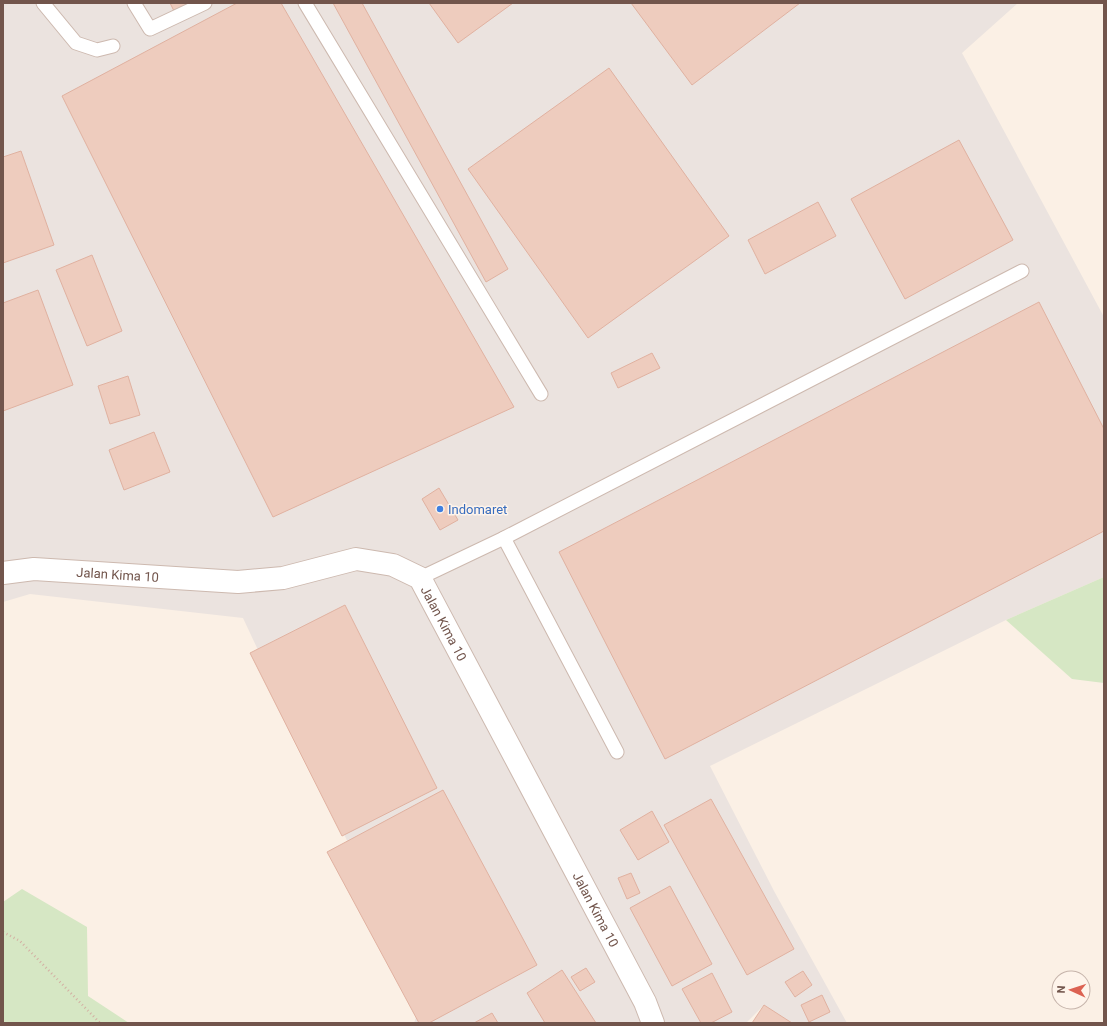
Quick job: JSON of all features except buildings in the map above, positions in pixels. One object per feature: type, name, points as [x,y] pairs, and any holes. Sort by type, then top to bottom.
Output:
[{"type":"street","name":"Jalan Kima 10","points":[[3,573],[34,569],[238,582],[283,578],[356,559],[393,565],[420,578],[645,1002],[653,1023]]},
{"type":"lane","points":[[43,3],[76,43],[96,50],[113,46]]},
{"type":"lane","points":[[134,3],[150,29],[205,3]]},
{"type":"lane","points":[[305,3],[541,394]]},
{"type":"lane","points":[[420,578],[504,538],[1022,271]]},
{"type":"lane","points":[[504,538],[617,752]]},
{"type":"path","points":[[3,932],[20,941],[100,1023]]},
{"type":"shaded area","points":[[3,3],[1018,3],[962,53],[1104,317],[1104,577],[1006,620],[710,766],[774,891],[847,1023],[791,1023],[764,1005],[746,1023],[414,1023],[422,1001],[243,618],[30,594],[3,602]]},
{"type":"green space","points":[[1104,577],[1104,683],[1072,679],[1006,620]]},
{"type":"green space","points":[[22,889],[87,927],[88,996],[129,1023],[3,1023],[3,902]]},
{"type":"place","name":"Indomaret","points":[[440,509]]}]
